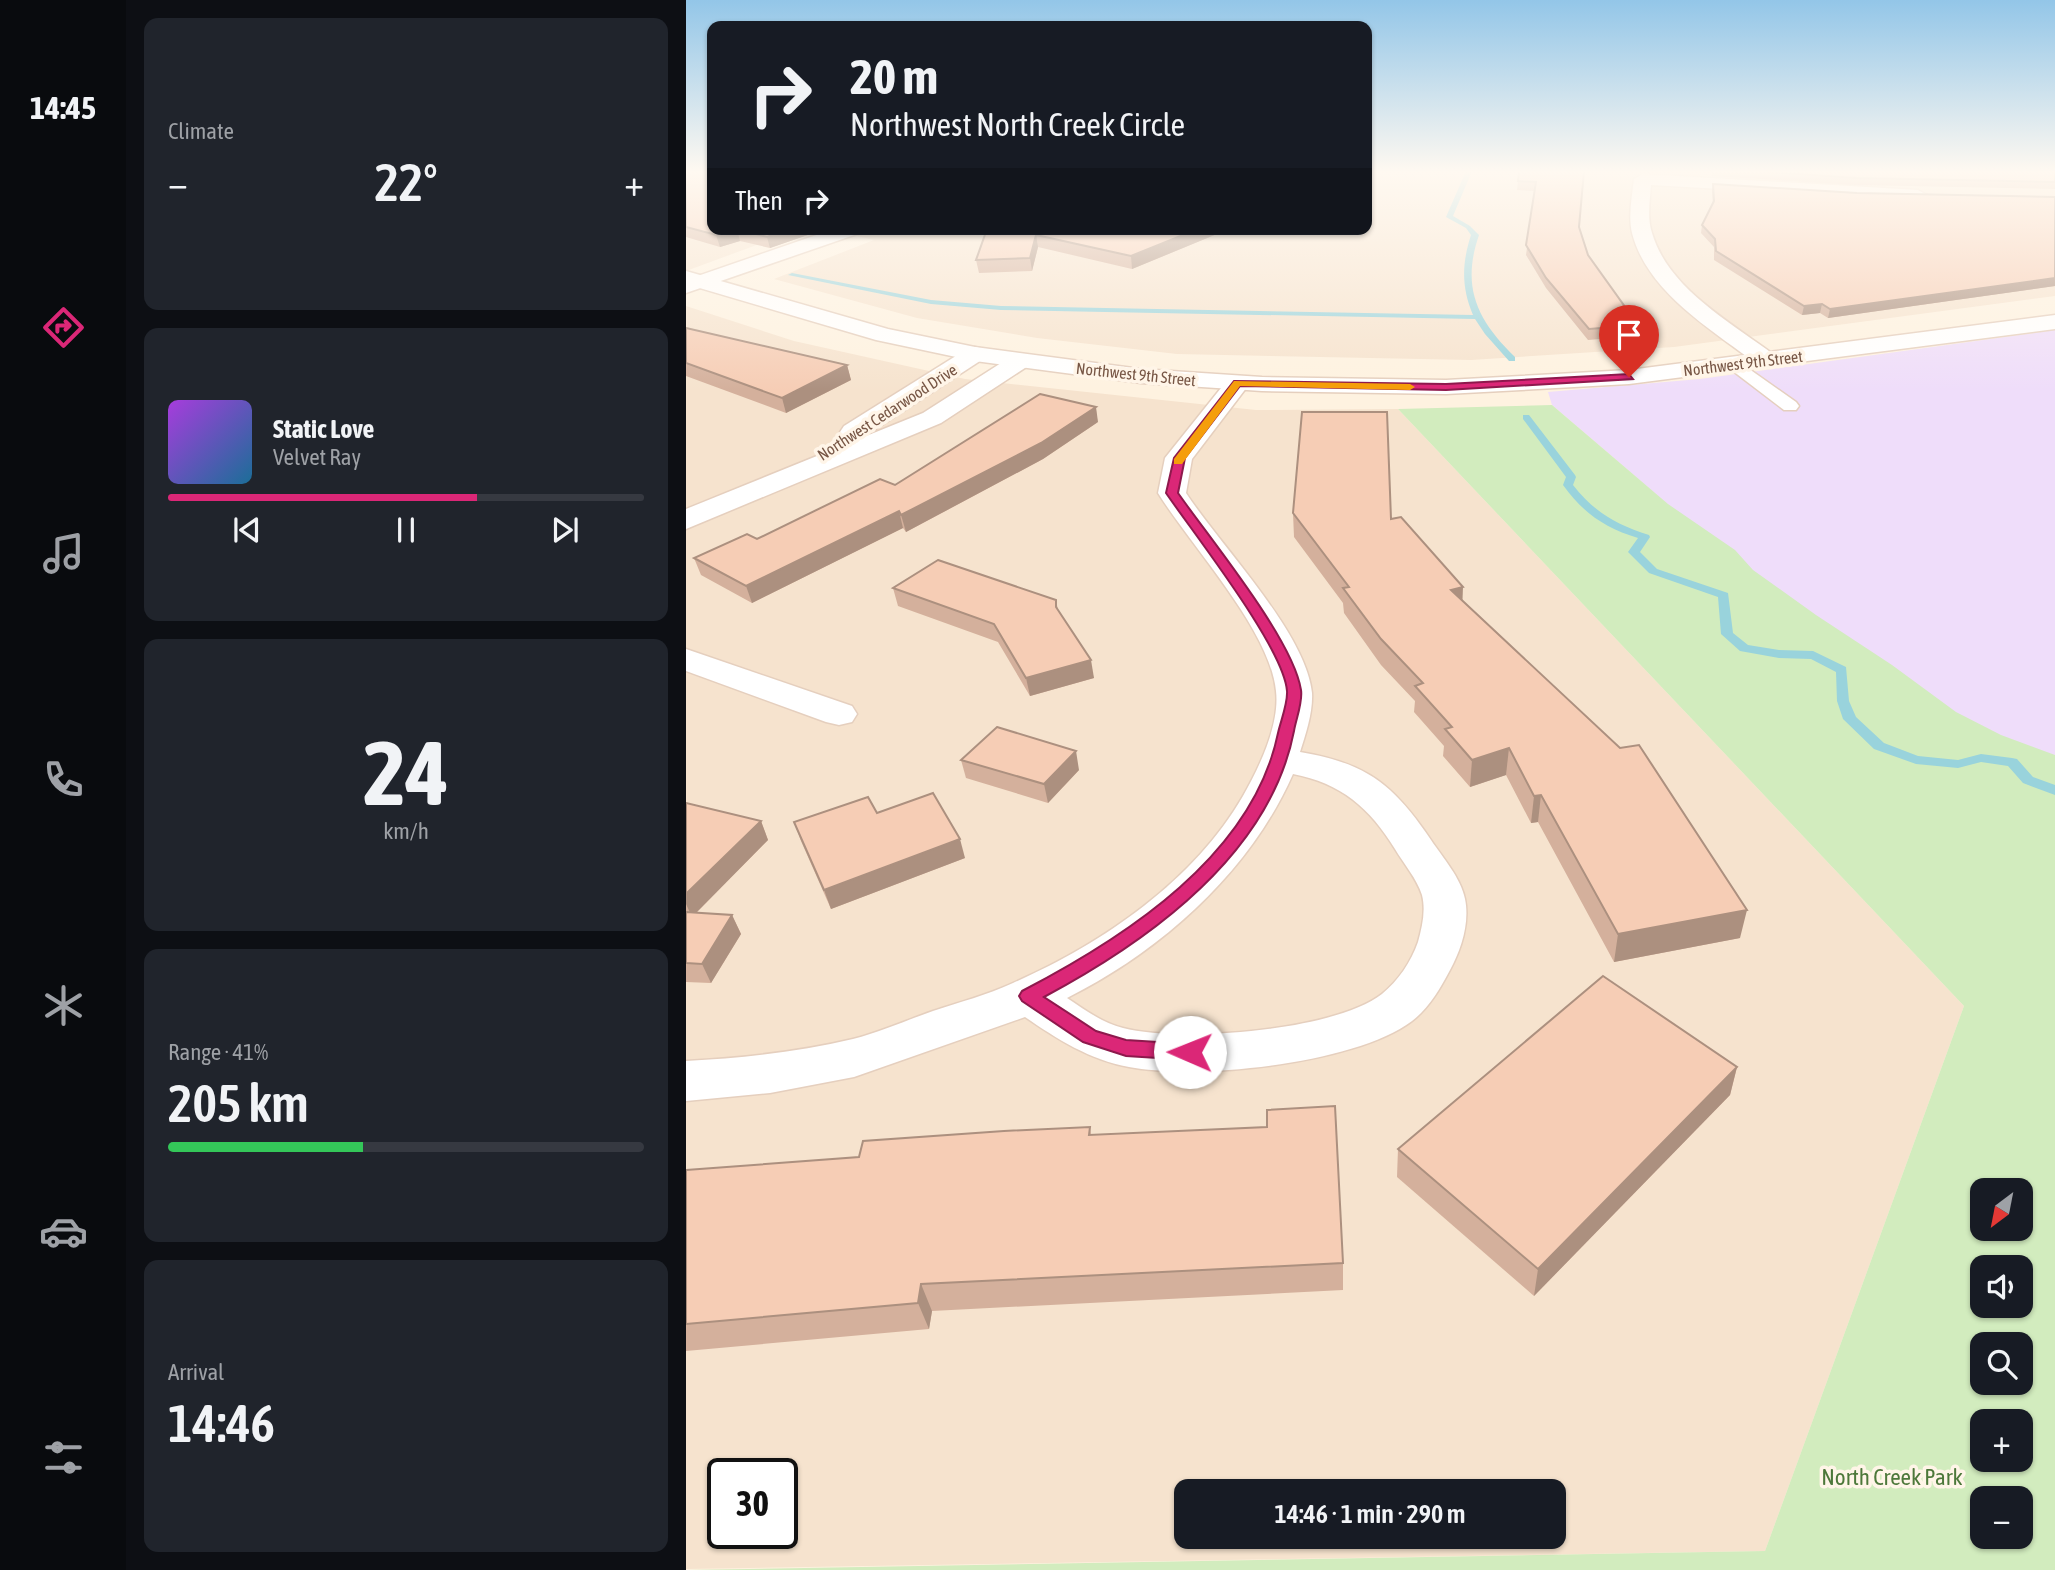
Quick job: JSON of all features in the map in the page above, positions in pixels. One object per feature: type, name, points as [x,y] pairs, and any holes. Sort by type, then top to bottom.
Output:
[{"type":"street","points":[[691,282],[806,244]]},
{"type":"street","points":[[1647,244],[1662,272],[1688,298],[1765,359]]},
{"type":"street","name":"Northwest 9th Street","points":[[691,282],[884,335],[975,354],[1141,376],[1238,383],[1446,387],[1629,377],[2052,324]]},
{"type":"street","name":"Northwest Cedarwood Drive","points":[[800,470],[975,354]]},
{"type":"street","name":"Northwest Cedarwood Drive","points":[[686,520],[800,470],[876,443],[932,418],[1020,361]]},
{"type":"street","points":[[686,1081],[731,1079],[855,1058],[1029,996],[1091,964],[1159,915],[1217,861],[1261,801],[1280,760],[1294,691],[1277,644],[1172,493],[1179,458],[1238,383]]},
{"type":"street","points":[[686,659],[839,714]]},
{"type":"street","points":[[1029,996],[1090,1037],[1126,1048],[1165,1053],[1252,1048],[1333,1033],[1388,1014],[1423,981],[1445,924],[1444,897],[1386,806],[1360,782],[1329,768],[1280,760]]},
{"type":"lane","points":[[1735,364],[1790,407]]},
{"type":"shaded area","points":[[686,244],[759,244],[686,271]]},
{"type":"shaded area","points":[[863,244],[2055,244],[2055,296],[1674,347],[1471,360],[1177,354],[1037,338],[917,318],[774,279]]},
{"type":"shaded area","points":[[686,306],[794,341],[965,379],[1256,410],[1398,409],[1964,1006],[1765,1551],[686,1569]]},
{"type":"shaded area","points":[[2055,330],[2055,836],[1552,405],[1548,392],[1700,379]]},
{"type":"green space","name":"North Creek Park","points":[[1552,405],[1668,504],[1735,550],[1753,570],[1816,615],[1892,665],[1956,712],[2001,735],[2055,755],[2055,1570],[686,1570],[1765,1551],[1964,1006],[1398,409]]},
{"type":"building","points":[[982,244],[1034,244],[1030,258],[976,260]]},
{"type":"building","points":[[1078,244],[1160,244],[1131,256]]},
{"type":"building","points":[[1585,244],[1588,255],[1638,325],[1589,329],[1546,278],[1526,245]]},
{"type":"building","points":[[1715,244],[2055,244],[2055,278],[1830,309],[1822,304],[1804,306],[1716,251]]},
{"type":"building","points":[[686,328],[847,365],[782,398],[686,363]]},
{"type":"building","points":[[1040,394],[1096,407],[1041,443],[901,515],[899,511],[746,586],[694,558],[747,534],[757,539],[880,479],[895,485]]},
{"type":"building","points":[[1302,412],[1387,412],[1391,519],[1401,517],[1463,587],[1451,590],[1620,748],[1639,745],[1747,910],[1618,934],[1541,795],[1534,796],[1509,748],[1472,760],[1445,729],[1452,727],[1415,686],[1423,683],[1381,639],[1343,588],[1349,587],[1293,513]]},
{"type":"building","points":[[938,560],[1056,600],[1056,607],[1091,660],[1026,678],[994,624],[893,588]]},
{"type":"building","points":[[997,727],[1076,751],[1044,784],[961,760]]},
{"type":"building","points":[[933,793],[960,839],[824,890],[794,822],[868,797],[877,813]]},
{"type":"building","points":[[686,803],[761,821],[686,894]]},
{"type":"building","points":[[686,912],[732,915],[702,964],[686,963]]},
{"type":"building","points":[[1603,976],[1737,1067],[1538,1269],[1398,1149]]},
{"type":"building","points":[[1335,1106],[1343,1263],[921,1284],[918,1303],[686,1324],[686,1170],[859,1157],[863,1141],[1090,1127],[1089,1135],[1267,1127],[1267,1110]]},
{"type":"waterway","points":[[1472,244],[1467,270],[1472,303],[1478,318],[1512,359]]},
{"type":"waterway","points":[[792,275],[931,302],[1001,308],[1476,317]]},
{"type":"waterway","points":[[1526,417],[1571,477],[1568,485],[1584,505],[1610,524],[1645,537],[1634,552],[1653,571],[1724,595],[1727,634],[1744,648],[1779,654],[1813,655],[1842,670],[1843,701],[1850,719],[1879,746],[1916,760],[1958,764],[1981,758],[2012,762],[2028,780],[2055,790]]},
{"type":"slow traffic","points":[[1178,461],[1221,401],[1238,383],[1410,387]]},
{"type":"route","points":[[1190,1052],[1165,1053],[1126,1048],[1090,1037],[1029,996],[1091,964],[1159,915],[1217,861],[1261,801],[1280,760],[1294,691],[1277,644],[1172,493],[1179,458],[1221,401],[1238,383],[1446,387],[1629,377]]}]
